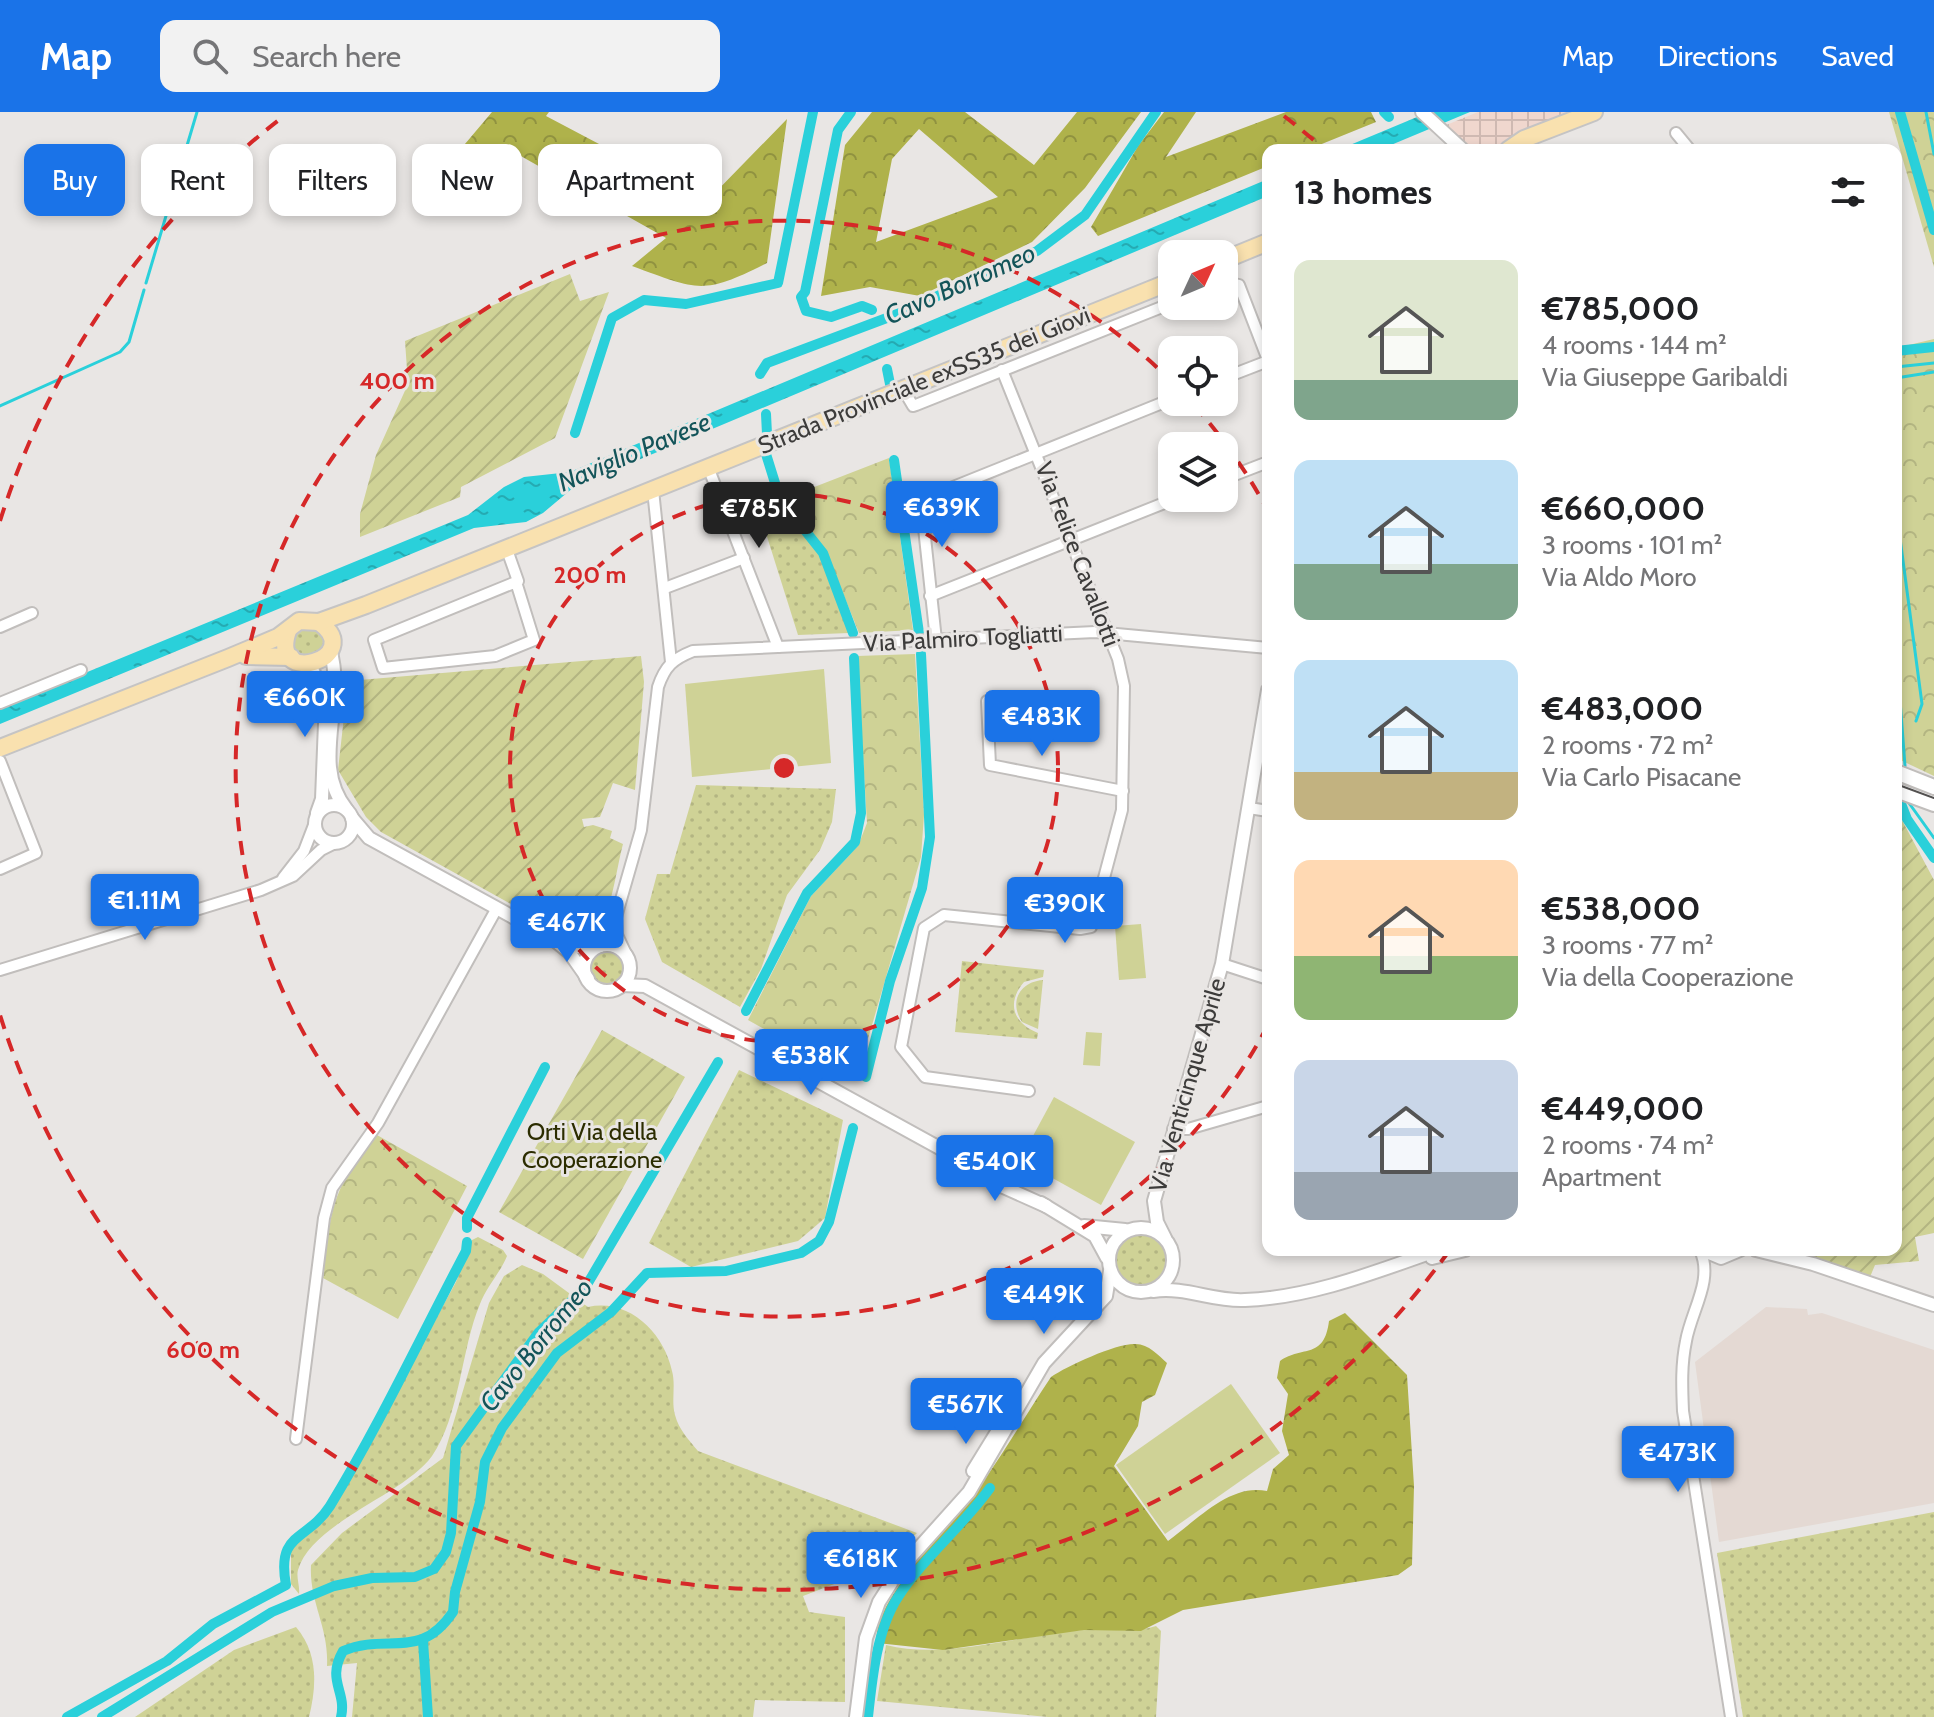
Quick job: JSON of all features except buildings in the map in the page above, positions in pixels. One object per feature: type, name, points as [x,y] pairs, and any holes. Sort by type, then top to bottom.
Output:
[{"type":"main road","points":[[1517,144],[1594,112]]},
{"type":"main road","points":[[1536,144],[1556,128]]},
{"type":"main road","points":[[1238,254],[1262,244]]},
{"type":"main road","name":"Strada Provinciale exSS35 dei Giovi","points":[[319,622],[1158,287]]},
{"type":"main road","points":[[228,658],[265,654],[291,657],[310,665],[324,658],[340,627],[366,605]]},
{"type":"main road","points":[[0,748],[228,658],[288,631],[299,621],[319,622],[327,629],[331,645]]},
{"type":"main road","points":[[288,631],[285,643],[291,657]]},
{"type":"main road","points":[[1902,774],[1934,787]]},
{"type":"main road","points":[[1902,792],[1934,804]]},
{"type":"street","points":[[1422,112],[1452,144]]},
{"type":"street","points":[[1676,133],[1685,144]]},
{"type":"street","points":[[1238,285],[1262,345]]},
{"type":"street","points":[[903,389],[913,406],[1158,309]]},
{"type":"street","points":[[1099,310],[1106,330]]},
{"type":"street","points":[[1238,373],[1262,363]]},
{"type":"street","name":"Via Felice Cavallotti","points":[[1002,370],[1038,451],[1109,633],[1124,686],[1123,791],[1119,824],[1091,927],[1080,929],[944,915],[924,928],[901,1041],[903,1053],[932,1079],[1029,1091]]},
{"type":"street","points":[[936,640],[921,500],[1158,404]]},
{"type":"street","points":[[1238,474],[1262,464]]},
{"type":"street","points":[[708,467],[778,647]]},
{"type":"street","points":[[588,979],[584,966],[616,917],[646,808],[657,699],[667,666],[665,588],[653,490]]},
{"type":"street","points":[[930,596],[1158,506]]},
{"type":"street","points":[[506,547],[534,640],[495,656],[383,668],[374,640],[516,582]]},
{"type":"street","points":[[665,588],[744,558]]},
{"type":"street","points":[[0,627],[32,613]]},
{"type":"street","name":"Via Palmiro Togliatti","points":[[667,666],[693,651],[1109,633],[1262,647]]},
{"type":"street","points":[[331,645],[335,694],[328,775],[359,830],[553,939],[569,952],[588,979],[605,990],[622,985],[645,986],[965,1162],[1003,1178],[1081,1226],[1101,1242],[1109,1266],[1121,1286],[1132,1292]]},
{"type":"street","points":[[276,885],[304,851],[322,799],[326,698],[310,665]]},
{"type":"street","points":[[0,703],[81,670]]},
{"type":"street","points":[[987,701],[990,765],[1123,791]]},
{"type":"street","name":"Via Venticinque Aprile","points":[[1131,1229],[1154,1206],[1173,1129],[1222,964],[1262,739]]},
{"type":"street","points":[[0,761],[36,853],[0,869]]},
{"type":"street","points":[[316,819],[331,805],[350,814]]},
{"type":"street","points":[[1249,808],[1262,810]]},
{"type":"street","points":[[0,970],[276,885],[297,874],[321,850],[339,842],[352,831],[350,814]]},
{"type":"street","points":[[316,819],[321,839],[376,842]]},
{"type":"street","points":[[296,1439],[324,1218],[332,1188],[378,1123],[497,908]]},
{"type":"street","points":[[616,917],[617,935],[628,960],[629,974],[622,985]]},
{"type":"street","points":[[553,939],[579,947],[617,947],[645,986]]},
{"type":"street","points":[[1222,964],[1262,977]]},
{"type":"street","points":[[1173,1129],[1188,1129],[1262,1108]]},
{"type":"street","name":"Via Venticinque Aprile","points":[[1154,1206],[1165,1238]]},
{"type":"street","points":[[1081,1226],[1114,1232],[1152,1230],[1165,1238],[1182,1279],[1202,1294]]},
{"type":"street","points":[[856,1717],[866,1638],[879,1602],[900,1569],[945,1519],[993,1433],[1044,1363],[1102,1302],[1109,1290],[1109,1266],[1114,1242],[1131,1229]]},
{"type":"street","points":[[1406,1263],[1423,1256]]},
{"type":"street","points":[[1102,1302],[1132,1292],[1153,1291],[1202,1294],[1229,1300],[1270,1298],[1438,1256]]},
{"type":"street","points":[[1702,1256],[1706,1275],[1686,1340],[1682,1386],[1731,1717]]},
{"type":"street","points":[[1706,1275],[1731,1256]]},
{"type":"street","points":[[1791,1256],[1934,1305]]},
{"type":"street","points":[[1153,1291],[1170,1275],[1173,1260]]},
{"type":"shaded area","points":[[1478,112],[1580,112],[1510,144],[1449,144],[1434,130]]},
{"type":"shaded area","points":[[1766,1307],[1807,1309],[1808,1315],[1822,1313],[1934,1350],[1934,1503],[1719,1542],[1695,1362]]},
{"type":"green space","points":[[492,112],[549,112],[546,116],[599,144],[538,144],[538,166],[522,157],[522,144],[465,144]]},
{"type":"green space","points":[[872,112],[965,112],[1034,165],[1077,112],[1141,112],[1085,188],[1032,242],[920,296],[870,287],[821,296],[845,145]],"holes":[[[919,129],[998,197],[876,242],[892,159]]]},
{"type":"green space","points":[[1164,112],[1196,112],[1166,157],[1286,112],[1371,112],[1376,122],[1322,144],[1262,144],[1262,168],[1098,236],[1091,227],[1138,146]]},
{"type":"green space","points":[[1889,112],[1934,112],[1934,267],[1902,157],[1902,144],[1898,144]]},
{"type":"green space","points":[[787,119],[767,263],[728,281],[700,286],[632,266],[666,238],[627,216],[722,216],[722,186]]},
{"type":"green space","points":[[570,274],[580,301],[609,292],[555,438],[461,487],[460,497],[360,537],[360,514],[376,455],[408,384],[405,341]]},
{"type":"green space","points":[[1934,339],[1934,776],[1902,761],[1902,347]]},
{"type":"green space","points":[[889,458],[913,630],[859,633],[826,551],[786,498]]},
{"type":"green space","points":[[780,503],[820,556],[849,633],[798,635],[758,508]]},
{"type":"green space","points":[[308,626],[319,630],[323,641],[319,652],[308,656],[297,652],[293,641],[297,630]]},
{"type":"green space","points":[[915,654],[924,815],[921,857],[856,1080],[748,1020],[811,896],[858,846],[867,823],[857,656]]},
{"type":"green space","points":[[641,656],[644,682],[635,790],[613,783],[600,817],[582,819],[584,827],[593,825],[612,831],[610,838],[623,844],[607,913],[596,933],[590,936],[574,939],[381,832],[366,817],[338,770],[348,681]]},
{"type":"green space","points":[[824,669],[831,763],[692,777],[685,684]]},
{"type":"green space","points":[[696,785],[836,789],[832,822],[820,850],[787,895],[761,969],[740,1007],[662,962],[645,919],[657,874],[670,874]]},
{"type":"green space","points":[[1902,820],[1934,880],[1934,1233],[1915,1237],[1919,1261],[1875,1265],[1870,1277],[1806,1256],[1902,1256]]},
{"type":"green space","points":[[1141,924],[1146,978],[1119,980],[1115,926]]},
{"type":"green space","points":[[607,950],[620,955],[625,968],[620,981],[607,986],[594,981],[589,968],[594,955]]},
{"type":"green space","points":[[962,961],[1044,970],[1043,977],[1024,982],[1014,1005],[1023,1024],[1038,1033],[1037,1039],[955,1032]]},
{"type":"green space","points":[[1043,980],[1038,1029],[1022,1022],[1016,1007],[1022,989]]},
{"type":"green space","name":"Orti Via della Cooperazione","points":[[602,1030],[685,1077],[583,1259],[499,1212]]},
{"type":"green space","points":[[1086,1032],[1102,1033],[1100,1066],[1083,1065]]},
{"type":"green space","points":[[739,1070],[843,1120],[825,1218],[798,1241],[691,1267],[649,1243]]},
{"type":"green space","points":[[1054,1097],[1135,1142],[1101,1205],[1020,1160]]},
{"type":"green space","points":[[377,1135],[467,1186],[398,1319],[323,1278],[336,1201],[350,1170]]},
{"type":"green space","points":[[1141,1234],[1160,1241],[1167,1260],[1160,1279],[1141,1286],[1122,1279],[1115,1260],[1122,1241]]},
{"type":"green space","points":[[478,1237],[503,1250],[507,1256],[483,1297],[474,1322],[449,1422],[441,1440],[419,1470],[321,1537],[298,1570],[299,1594],[291,1584],[291,1549],[328,1512],[342,1490],[456,1282],[472,1240]]},
{"type":"green space","points":[[522,1265],[543,1274],[588,1307],[617,1308],[630,1313],[653,1332],[668,1357],[672,1371],[677,1420],[698,1451],[917,1533],[884,1565],[803,1596],[809,1612],[845,1617],[845,1702],[755,1700],[753,1717],[352,1717],[357,1663],[327,1666],[311,1565],[342,1533],[443,1458],[489,1303],[504,1276]]},
{"type":"green space","points":[[1345,1313],[1407,1375],[1414,1486],[1412,1565],[1398,1575],[1183,1610],[1141,1631],[1084,1630],[943,1650],[877,1643],[879,1625],[902,1581],[987,1476],[1051,1377],[1091,1356],[1134,1344],[1144,1345],[1167,1363],[1155,1395],[1142,1402],[1138,1426],[1114,1466],[1168,1541],[1227,1498],[1240,1492],[1267,1491],[1273,1469],[1289,1455],[1282,1431],[1288,1394],[1277,1378],[1280,1361],[1317,1347],[1329,1321]]},
{"type":"green space","points":[[1231,1384],[1280,1453],[1165,1534],[1116,1465]]},
{"type":"green space","points":[[1934,1512],[1934,1717],[1743,1717],[1717,1553]]},
{"type":"green space","points":[[1156,1626],[1161,1631],[1156,1717],[1048,1717],[877,1701],[886,1645],[933,1650],[1082,1630],[1128,1630]]},
{"type":"green space","points":[[296,1627],[308,1648],[314,1670],[309,1717],[135,1717],[234,1650]]},
{"type":"water","points":[[1429,112],[1470,112],[1393,144],[1352,144]]},
{"type":"water","name":"Naviglio Pavese","points":[[1262,182],[1262,199],[574,487],[543,513],[526,522],[474,528],[0,724],[0,708],[468,515],[504,487],[524,477],[570,472]]},
{"type":"waterway","points":[[146,283],[197,112]]},
{"type":"waterway","points":[[575,433],[612,318],[644,300],[686,304],[778,283],[813,112]]},
{"type":"waterway","points":[[851,112],[838,130],[805,292],[801,297],[806,311],[831,317],[862,306],[872,310]]},
{"type":"waterway","name":"Cavo Borromeo","points":[[760,374],[767,363],[900,313],[1037,251],[1085,215],[1156,112]]},
{"type":"waterway","points":[[1384,112],[1389,117]]},
{"type":"waterway","points":[[1900,112],[1934,230]]},
{"type":"waterway","points":[[1926,112],[1934,154]]},
{"type":"waterway","points":[[0,406],[120,352],[129,342],[144,290]]},
{"type":"waterway","points":[[1902,350],[1934,347]]},
{"type":"waterway","points":[[1902,366],[1934,363]]},
{"type":"waterway","points":[[887,369],[890,384]]},
{"type":"waterway","points":[[1902,377],[1934,372]]},
{"type":"waterway","name":"Cavo Borromeo","points":[[766,414],[767,434]]},
{"type":"waterway","name":"Cavo Borromeo","points":[[766,454],[780,499],[823,553],[853,633]]},
{"type":"waterway","points":[[894,460],[919,633]]},
{"type":"waterway","points":[[1902,553],[1922,704],[1916,721]]},
{"type":"waterway","points":[[866,1077],[890,981],[922,888],[930,837],[921,654]]},
{"type":"waterway","name":"Cavo Borromeo","points":[[746,1011],[807,893],[855,842],[861,813],[854,658]]},
{"type":"waterway","points":[[1902,726],[1905,766]]},
{"type":"waterway","points":[[1909,803],[1934,838]]},
{"type":"waterway","points":[[1902,806],[1907,819],[1934,858]]},
{"type":"waterway","name":"Cavo Borromeo","points":[[102,1717],[272,1612],[334,1586],[372,1578],[415,1577],[434,1569],[446,1552],[451,1533],[456,1446],[539,1332],[585,1288],[718,1062]]},
{"type":"waterway","points":[[467,1228],[467,1218],[545,1067]]},
{"type":"waterway","points":[[341,1717],[336,1670],[343,1651],[428,1637],[453,1612],[455,1592],[480,1502],[485,1462],[502,1428],[557,1353],[611,1312],[647,1273],[726,1271],[801,1253],[819,1241],[829,1222],[853,1128]]},
{"type":"waterway","points":[[67,1717],[167,1661],[213,1624],[286,1585],[284,1568],[289,1546],[330,1506],[383,1412],[466,1251],[467,1242]]},
{"type":"waterway","points":[[868,1717],[877,1655],[891,1610],[919,1569],[990,1488]]},
{"type":"waterway","points":[[423,1641],[428,1717]]},
{"type":"tram line","points":[[1902,786],[1934,798]]}]
